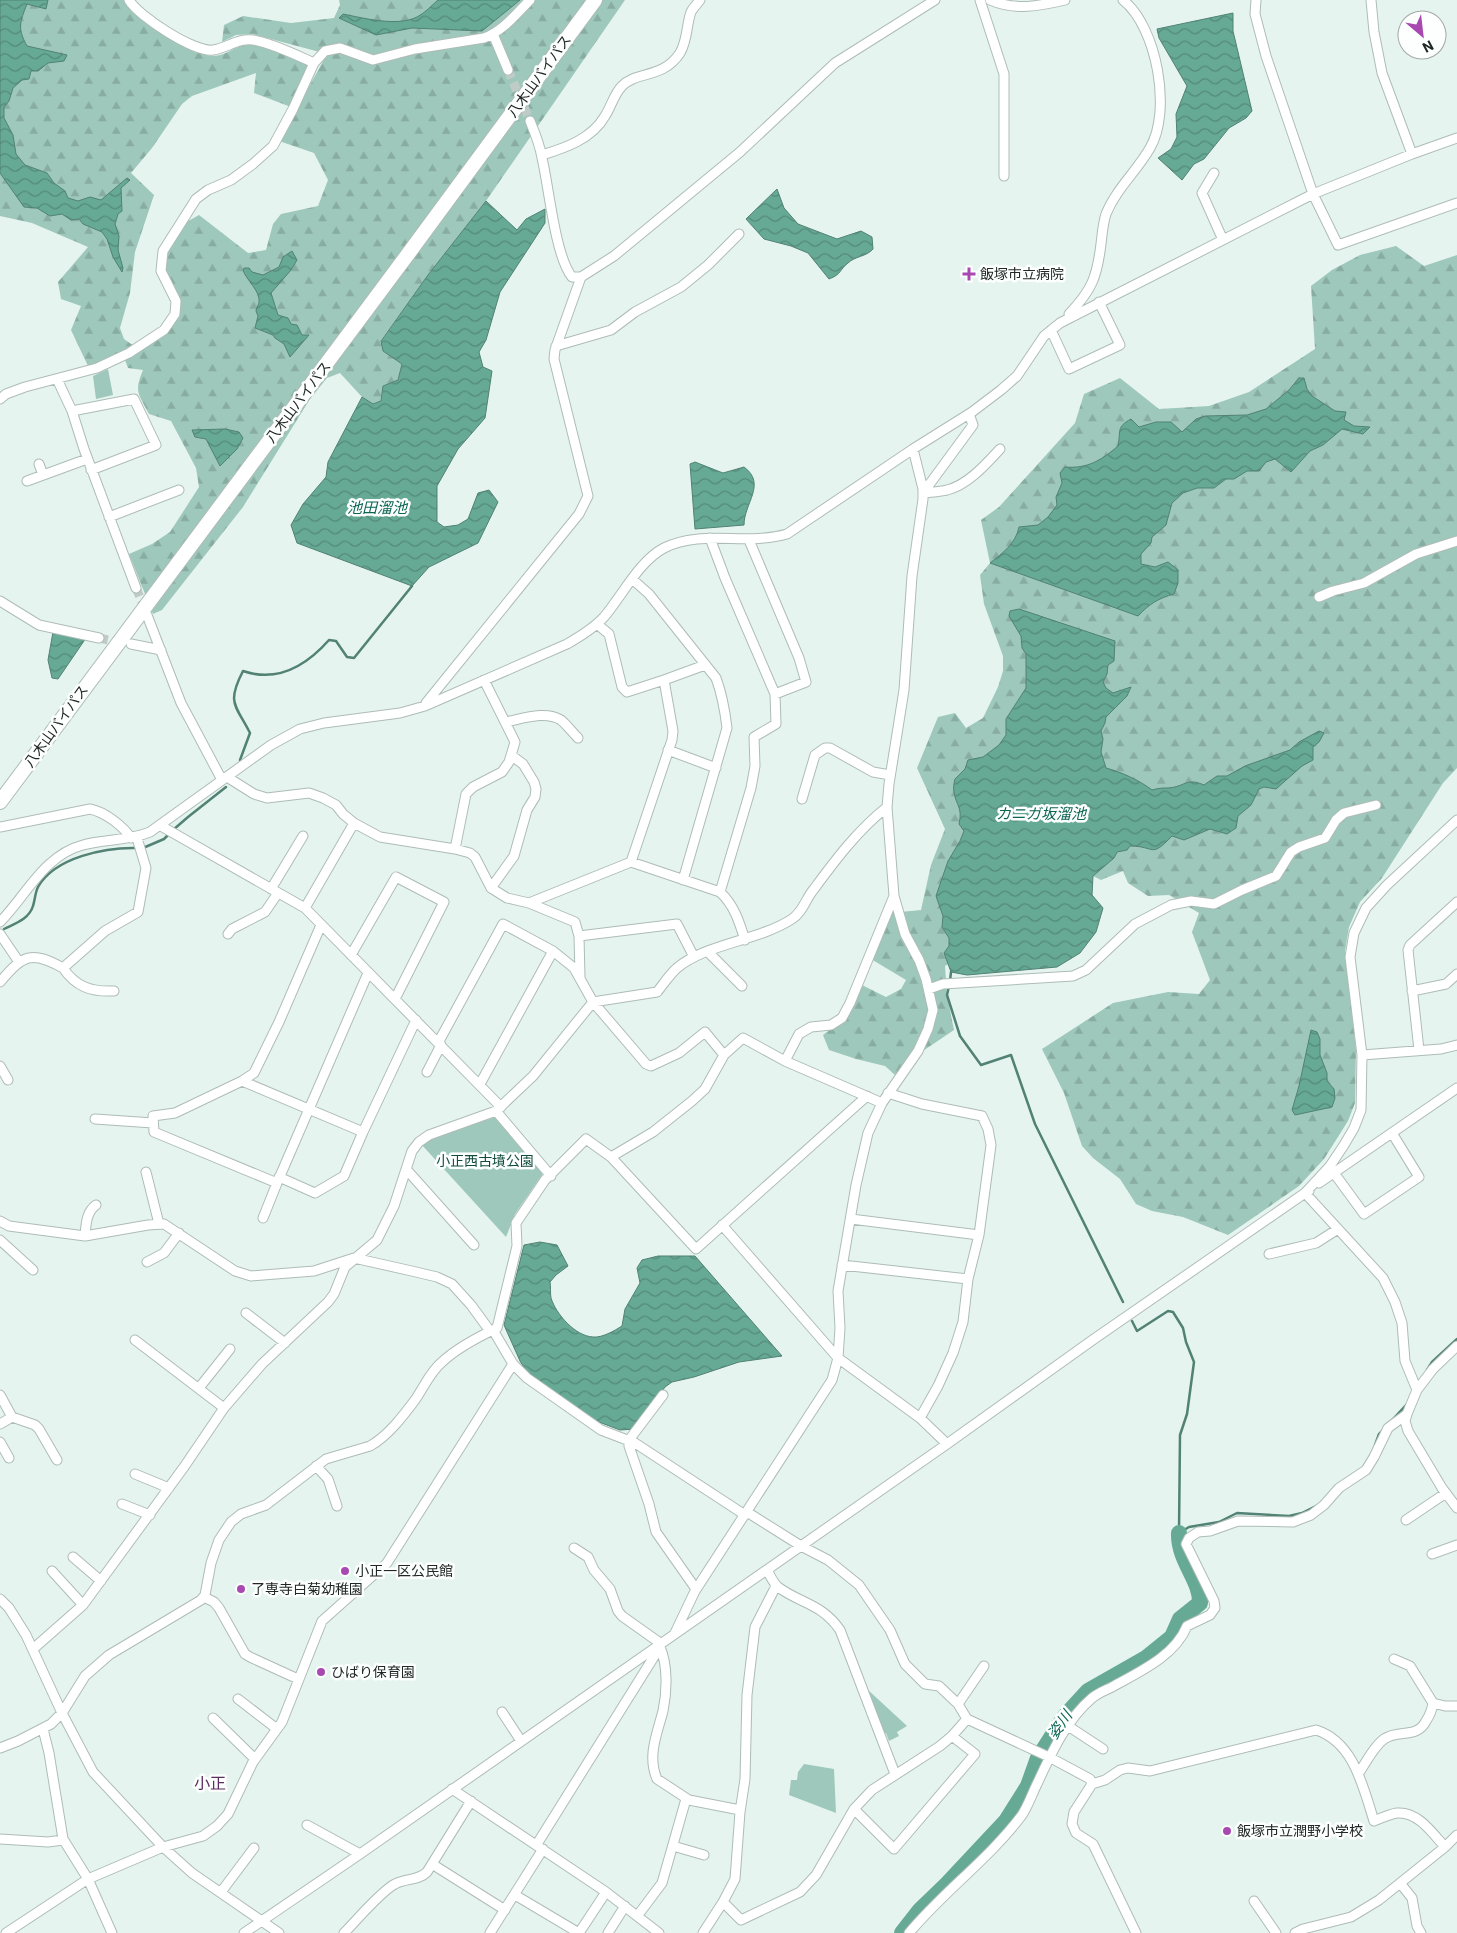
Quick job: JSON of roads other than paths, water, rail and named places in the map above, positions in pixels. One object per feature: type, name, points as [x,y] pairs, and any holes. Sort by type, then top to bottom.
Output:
[{"type":"highway","name":"八木山バイパス","points":[[0,802],[595,0]]},
{"type":"street","points":[[129,0],[136,9],[153,23],[185,42],[210,51],[224,48],[239,40],[253,40],[314,63]]},
{"type":"street","points":[[0,399],[6,394],[25,387],[97,368],[129,353],[164,330],[175,314],[176,301],[161,271],[164,251],[196,199],[208,190],[231,180],[272,146],[314,63],[325,51],[340,48],[373,60],[414,49],[468,41],[493,34],[530,0]]},
{"type":"street","points":[[542,156],[571,146],[595,129],[602,122],[622,85],[631,80],[660,71],[671,63],[680,53],[688,35],[691,13],[700,0]]},
{"type":"street","points":[[530,121],[542,156],[556,235],[563,259],[572,278],[581,277],[614,256],[740,152],[835,63],[935,0]]},
{"type":"street","points":[[980,0],[1004,74],[1004,176]]},
{"type":"street","points":[[990,0],[1011,7],[1032,7],[1065,0]]},
{"type":"street","points":[[0,922],[13,909],[38,875],[58,856],[82,845],[138,843],[168,830],[225,778],[272,745],[300,729],[324,723],[400,713],[425,706],[568,644],[597,624],[651,557],[662,549],[677,542],[692,539],[749,540],[772,538],[787,534],[913,449],[969,414],[1001,390],[1017,376],[1044,336],[1060,323],[1085,297],[1095,279],[1106,215],[1122,186],[1151,147],[1159,124],[1161,86],[1154,52],[1137,16],[1123,0]]},
{"type":"street","points":[[1256,0],[1255,14],[1266,56],[1313,194],[1338,245],[1457,203]]},
{"type":"street","points":[[1371,0],[1374,32],[1382,74],[1412,154]]},
{"type":"street","points":[[493,34],[508,70]]},
{"type":"street","points":[[1060,323],[1313,194],[1457,138]]},
{"type":"street","points":[[1214,173],[1202,193],[1224,240]]},
{"type":"street","points":[[556,346],[611,330],[635,312],[681,287],[708,265],[739,234]]},
{"type":"street","points":[[425,706],[579,514],[588,496],[554,359],[556,346],[581,277]]},
{"type":"street","points":[[1051,330],[1070,369],[1120,345],[1100,302]]},
{"type":"street","points":[[57,379],[72,411],[87,459],[136,588]]},
{"type":"street","points":[[72,411],[134,399],[156,444],[91,470]]},
{"type":"street","points":[[923,493],[973,425],[969,414]]},
{"type":"street","points":[[675,1634],[696,1589],[832,1380],[838,1358],[840,1328],[838,1291],[856,1185],[868,1133],[888,1093],[909,1067],[928,1029],[933,1010],[930,989],[919,960],[905,934],[894,896],[887,807],[890,775],[904,690],[912,576],[923,493],[913,449]]},
{"type":"street","points":[[923,493],[946,491],[955,488],[979,470],[1000,449]]},
{"type":"street","points":[[27,481],[87,459]]},
{"type":"street","points":[[39,464],[43,475]]},
{"type":"street","points":[[109,517],[180,490]]},
{"type":"street","points":[[710,538],[725,578],[775,694],[776,724],[754,737],[755,766],[751,788],[720,892]]},
{"type":"street","points":[[749,540],[799,658],[806,682],[775,694]]},
{"type":"street","points":[[1319,597],[1333,591],[1364,583],[1416,554],[1457,540]]},
{"type":"street","points":[[632,579],[649,594],[716,678],[721,691],[727,728],[683,880]]},
{"type":"street","points":[[0,601],[39,625],[99,638]]},
{"type":"street","points":[[147,615],[181,703],[225,778],[254,794],[267,798],[309,793],[336,805],[354,823],[380,837],[455,849],[475,857],[491,888],[507,898],[529,903],[575,922],[579,936],[580,978]]},
{"type":"street","points":[[597,624],[609,634],[622,687],[627,692],[705,665]]},
{"type":"street","points":[[131,644],[161,650]]},
{"type":"street","points":[[455,849],[466,794],[473,787],[502,772],[512,756],[514,742],[484,680]]},
{"type":"street","points":[[631,862],[673,731],[664,680]]},
{"type":"street","points":[[505,722],[543,715],[552,716],[560,720],[578,738]]},
{"type":"street","points":[[802,799],[815,755],[824,748],[830,748],[873,772],[890,775]]},
{"type":"street","points":[[668,750],[716,768]]},
{"type":"street","points":[[491,888],[514,856],[527,810],[535,797],[536,789],[534,782],[523,764],[512,756]]},
{"type":"street","points":[[930,989],[943,984],[1073,976],[1086,970],[1135,924],[1171,905],[1191,901],[1214,904],[1276,876],[1291,852],[1299,847],[1325,838],[1336,820],[1344,813],[1376,805]]},
{"type":"street","points":[[34,1649],[83,1605],[150,1515],[224,1408],[262,1364],[328,1302],[334,1294],[345,1267],[377,1240],[394,1206],[412,1152],[419,1142],[429,1135],[498,1109],[533,1076],[593,1002],[657,992],[676,969],[694,957],[775,930],[794,918],[844,849],[870,821],[887,807]]},
{"type":"street","points":[[0,828],[90,809],[99,811],[127,832],[138,843],[146,868],[138,912],[105,931],[63,968]]},
{"type":"street","points":[[1305,1193],[1330,1166],[1354,1128],[1361,1110],[1362,1055],[1350,957],[1354,933],[1366,908],[1457,820]]},
{"type":"street","points":[[305,908],[354,823]]},
{"type":"street","points":[[168,830],[305,908],[480,1084],[551,1176]]},
{"type":"street","points":[[228,934],[232,929],[265,912],[303,836]]},
{"type":"street","points":[[529,903],[631,862],[720,892],[737,914],[745,940]]},
{"type":"street","points":[[351,955],[396,876],[444,902],[395,999]]},
{"type":"street","points":[[785,1062],[799,1034],[811,1027],[831,1025],[842,1018],[894,896]]},
{"type":"street","points":[[1419,1050],[1408,950],[1410,945],[1457,902]]},
{"type":"street","points":[[427,1072],[503,924],[553,951],[574,968],[593,1002],[646,1064],[651,1066],[678,1053],[705,1032],[724,1055]]},
{"type":"street","points":[[579,936],[677,924],[694,957]]},
{"type":"street","points":[[321,925],[254,1073],[242,1081],[174,1113],[153,1116],[154,1132],[315,1193],[344,1176],[362,1132],[416,1020]]},
{"type":"street","points":[[0,934],[19,962]]},
{"type":"street","points":[[480,1084],[553,951]]},
{"type":"street","points":[[708,952],[742,986]]},
{"type":"street","points":[[0,982],[19,962],[33,956],[40,956],[63,968],[76,984],[89,989],[114,992]]},
{"type":"street","points":[[264,1218],[308,1109],[368,973]]},
{"type":"street","points":[[1412,991],[1446,984],[1457,974]]},
{"type":"street","points":[[611,1157],[653,1132],[706,1089],[724,1055],[743,1038],[785,1062],[882,1103]]},
{"type":"street","points":[[1362,1055],[1441,1050],[1457,1045]]},
{"type":"street","points":[[0,1066],[8,1080]]},
{"type":"street","points":[[242,1081],[362,1132]]},
{"type":"street","points":[[244,1933],[660,1645],[1094,1339],[1457,1088]]},
{"type":"street","points":[[888,1093],[922,1104],[982,1116],[988,1129],[991,1146],[979,1235],[968,1279],[963,1322],[953,1353],[938,1386],[920,1418]]},
{"type":"street","points":[[0,1748],[51,1724],[62,1712],[85,1676],[109,1655],[196,1604],[204,1597],[211,1563],[219,1540],[232,1522],[242,1514],[266,1505],[326,1459],[377,1443],[415,1400],[432,1372],[441,1362],[497,1328],[517,1246],[516,1223],[545,1180],[586,1139],[611,1157],[696,1249],[867,1096]]},
{"type":"street","points":[[95,1119],[153,1123]]},
{"type":"street","points":[[1334,1173],[1364,1214],[1419,1177],[1392,1133]]},
{"type":"street","points":[[406,1169],[474,1245]]},
{"type":"street","points":[[146,1172],[159,1224]]},
{"type":"street","points":[[1305,1193],[1383,1278],[1395,1302],[1402,1323],[1405,1360],[1417,1390]]},
{"type":"street","points":[[84,1236],[86,1220],[96,1205]]},
{"type":"street","points":[[851,1220],[979,1235]]},
{"type":"street","points":[[0,1222],[9,1226],[84,1236],[164,1224],[235,1271],[251,1276],[314,1271],[354,1258],[437,1277],[452,1284],[466,1298],[491,1330],[513,1364],[527,1378],[601,1430],[629,1440],[746,1514],[840,1569],[859,1585],[890,1630],[905,1664],[925,1684],[939,1686],[958,1704],[967,1719],[1049,1757],[1090,1779],[1092,1784]]},
{"type":"street","points":[[722,1226],[838,1358],[920,1418],[947,1444]]},
{"type":"street","points":[[1269,1254],[1316,1243],[1338,1228]]},
{"type":"street","points":[[147,1262],[164,1253],[179,1233]]},
{"type":"street","points":[[0,1240],[33,1270]]},
{"type":"street","points":[[842,1265],[968,1279]]},
{"type":"street","points":[[246,1314],[285,1343]]},
{"type":"street","points":[[135,1340],[224,1408]]},
{"type":"street","points":[[1457,1346],[1433,1369],[1417,1390],[1405,1421],[1408,1431],[1457,1508]]},
{"type":"street","points":[[199,1388],[230,1349]]},
{"type":"street","points":[[6,1933],[88,1879],[163,1848],[195,1840],[217,1826],[228,1814],[255,1759],[277,1729],[288,1709],[322,1621],[386,1564],[513,1364]]},
{"type":"street","points":[[0,1395],[12,1417],[35,1425],[39,1429],[57,1460]]},
{"type":"street","points":[[663,1395],[629,1440],[629,1446],[649,1504],[656,1532],[696,1589]]},
{"type":"street","points":[[909,1933],[930,1908],[964,1879],[990,1852],[1023,1813],[1049,1757],[1068,1726],[1092,1698],[1152,1664],[1182,1638],[1187,1626],[1210,1615],[1215,1608],[1214,1601],[1186,1544],[1190,1538],[1198,1532],[1210,1531],[1238,1521],[1293,1522],[1311,1515],[1324,1506],[1339,1488],[1366,1470],[1388,1428],[1407,1414]]},
{"type":"street","points":[[0,1424],[12,1417]]},
{"type":"street","points":[[0,1442],[9,1458]]},
{"type":"street","points":[[316,1466],[328,1479],[337,1506]]},
{"type":"street","points":[[135,1474],[169,1488]]},
{"type":"street","points":[[1406,1520],[1446,1493]]},
{"type":"street","points":[[122,1504],[150,1515]]},
{"type":"street","points":[[1432,1554],[1457,1545]]},
{"type":"street","points":[[574,1548],[588,1557],[594,1570],[610,1588],[622,1616],[660,1645],[664,1656],[666,1691],[664,1708],[654,1742],[652,1758],[657,1779],[686,1799],[740,1810]]},
{"type":"street","points":[[73,1557],[101,1581]]},
{"type":"street","points":[[767,1570],[776,1586],[820,1609],[832,1619],[840,1630],[895,1774]]},
{"type":"street","points":[[52,1571],[83,1605]]},
{"type":"street","points":[[703,1933],[735,1879],[744,1779],[747,1695],[755,1627],[776,1586]]},
{"type":"street","points":[[204,1597],[214,1602],[219,1608],[245,1654],[298,1680]]},
{"type":"street","points":[[0,1599],[9,1608],[34,1649],[62,1712],[93,1772],[163,1848],[192,1873],[279,1933]]},
{"type":"street","points":[[490,1933],[515,1895],[540,1846],[660,1645]]},
{"type":"street","points":[[1358,1774],[1375,1748],[1384,1739],[1390,1736],[1416,1732],[1423,1728],[1432,1710],[1433,1703],[1410,1666],[1394,1658]]},
{"type":"street","points":[[958,1704],[984,1666]]},
{"type":"street","points":[[238,1699],[277,1729]]},
{"type":"street","points":[[1433,1703],[1457,1706]]},
{"type":"street","points":[[502,1712],[521,1741]]},
{"type":"street","points":[[213,1718],[255,1759]]},
{"type":"street","points":[[723,1902],[741,1920],[800,1892],[816,1875],[854,1809],[872,1790],[952,1736],[967,1719]]},
{"type":"street","points":[[1068,1726],[1103,1748]]},
{"type":"street","points":[[43,1729],[49,1752],[63,1840],[88,1879],[112,1933]]},
{"type":"street","points":[[1136,1933],[1093,1844],[1076,1833],[1072,1824],[1074,1812],[1092,1784],[1105,1780],[1120,1770],[1128,1768],[1150,1771],[1316,1730],[1328,1734],[1341,1744],[1358,1774],[1374,1821],[1397,1813],[1409,1814],[1421,1821],[1445,1847]]},
{"type":"street","points":[[854,1809],[894,1849],[975,1754],[952,1736]]},
{"type":"street","points":[[452,1789],[540,1846],[638,1915],[659,1933]]},
{"type":"street","points":[[638,1915],[662,1882],[686,1799]]},
{"type":"street","points":[[344,1933],[389,1887],[405,1880],[422,1877],[471,1801]]},
{"type":"street","points":[[307,1825],[360,1854]]},
{"type":"street","points":[[1295,1933],[1303,1929],[1351,1917],[1379,1900],[1445,1847],[1457,1835]]},
{"type":"street","points":[[0,1839],[48,1842],[63,1840]]},
{"type":"street","points":[[673,1846],[704,1854]]},
{"type":"street","points":[[221,1892],[254,1848]]},
{"type":"street","points":[[432,1864],[505,1910]]},
{"type":"street","points":[[1400,1883],[1412,1898],[1417,1926],[1421,1933]]},
{"type":"street","points":[[515,1895],[579,1932],[606,1892]]},
{"type":"street","points":[[1254,1901],[1276,1933]]},
{"type":"street","points":[[608,1933],[625,1906]]},
{"type":"street","points":[[256,1933],[262,1920]]},
{"type":"water","points":[[0,0],[48,0],[46,9],[27,4],[21,20],[22,34],[27,46],[67,55],[64,61],[48,63],[38,71],[31,71],[29,79],[22,80],[13,88],[9,101],[4,107],[4,118],[13,135],[16,154],[25,165],[47,173],[54,183],[65,191],[68,198],[78,201],[90,197],[101,200],[127,178],[130,180],[121,188],[122,211],[118,214],[115,224],[119,236],[118,250],[123,268],[122,272],[102,232],[83,224],[79,219],[71,220],[62,214],[50,216],[37,208],[24,207],[0,173]]},
{"type":"water","points":[[438,0],[520,0],[482,31],[412,28],[376,35],[339,18],[343,14],[390,22],[409,20],[423,14]]},
{"type":"water","points":[[1233,13],[1233,31],[1252,111],[1246,118],[1229,128],[1204,159],[1194,164],[1182,180],[1158,158],[1171,149],[1177,137],[1176,114],[1187,86],[1159,38],[1157,29]]},
{"type":"water","points":[[777,189],[784,208],[798,224],[837,239],[861,231],[872,237],[873,249],[845,265],[838,274],[829,279],[808,253],[791,246],[764,239],[746,219]]},
{"type":"water","name":"池田溜池","points":[[486,201],[517,230],[526,219],[545,209],[545,223],[500,292],[486,340],[479,352],[483,367],[492,371],[485,418],[458,449],[437,486],[437,522],[444,527],[458,525],[468,519],[478,493],[489,490],[498,502],[478,543],[429,567],[412,586],[297,543],[291,525],[303,504],[326,477],[328,462],[362,397],[373,404],[381,401],[383,386],[398,380],[402,364],[383,351],[381,341],[428,275]]},
{"type":"water","points":[[292,251],[297,260],[271,293],[278,315],[288,318],[291,324],[297,325],[302,335],[309,335],[290,357],[284,344],[273,335],[255,328],[258,316],[256,310],[259,303],[258,294],[243,270],[244,268],[249,268],[252,272],[263,275],[279,267],[283,257]]},
{"type":"water","points":[[1299,378],[1304,378],[1307,389],[1312,396],[1335,411],[1346,412],[1344,420],[1354,426],[1370,427],[1363,434],[1342,429],[1323,445],[1310,451],[1291,472],[1275,459],[1266,462],[1259,471],[1247,471],[1234,479],[1226,479],[1214,488],[1197,488],[1183,493],[1172,503],[1166,525],[1152,537],[1151,543],[1141,554],[1141,564],[1155,567],[1168,562],[1178,570],[1178,583],[1174,594],[1154,602],[1138,616],[990,563],[1012,543],[1019,527],[1038,525],[1048,517],[1057,505],[1056,497],[1062,483],[1060,473],[1065,467],[1087,465],[1106,455],[1118,446],[1121,427],[1131,419],[1139,427],[1156,422],[1171,422],[1182,432],[1196,419],[1205,416],[1247,415],[1266,409],[1289,390]]},
{"type":"water","points":[[225,429],[239,432],[243,438],[237,449],[220,466],[206,439],[195,437],[192,430]]},
{"type":"water","points":[[695,462],[723,473],[744,467],[751,473],[754,487],[744,525],[695,529],[690,464]]},
{"type":"water","name":"カニガ坂溜池","points":[[1019,609],[1115,641],[1114,661],[1108,665],[1107,674],[1103,682],[1106,688],[1113,693],[1131,687],[1127,696],[1106,717],[1101,731],[1103,739],[1101,752],[1106,768],[1130,777],[1152,790],[1174,787],[1189,782],[1204,785],[1217,776],[1227,776],[1245,766],[1290,750],[1299,742],[1319,731],[1324,733],[1319,742],[1313,747],[1313,760],[1302,766],[1276,789],[1264,787],[1259,789],[1251,805],[1238,816],[1236,828],[1227,834],[1210,829],[1184,840],[1172,836],[1160,847],[1152,850],[1130,846],[1127,850],[1117,852],[1114,858],[1093,876],[1092,895],[1103,908],[1096,932],[1080,953],[1057,967],[967,975],[951,972],[944,953],[949,946],[949,938],[942,927],[943,916],[936,896],[948,861],[964,831],[959,824],[960,810],[955,797],[955,779],[965,769],[968,760],[983,757],[999,745],[1006,735],[1006,719],[1026,688],[1026,654],[1022,648],[1021,636],[1009,616],[1010,611]]},
{"type":"water","points":[[53,632],[86,638],[58,679],[52,678],[48,660]]},
{"type":"water","points":[[1311,1030],[1317,1032],[1320,1039],[1320,1055],[1327,1073],[1327,1081],[1334,1089],[1335,1098],[1332,1107],[1295,1115],[1292,1110]]},
{"type":"water","points":[[540,1242],[557,1245],[568,1266],[550,1282],[551,1298],[557,1311],[567,1323],[586,1336],[597,1337],[608,1334],[622,1326],[625,1309],[640,1283],[637,1268],[642,1260],[658,1256],[695,1256],[782,1356],[739,1362],[694,1377],[672,1382],[665,1387],[635,1429],[620,1430],[591,1419],[526,1371],[504,1325],[524,1245]]},
{"type":"waterway","points":[[240,760],[250,733],[237,710],[234,698],[243,671],[268,675],[290,670],[311,658],[329,640],[336,641],[347,657],[354,658],[412,586]]},
{"type":"waterway","points":[[173,830],[226,787]]},
{"type":"waterway","points":[[143,848],[164,839],[169,834]]},
{"type":"waterway","points":[[4,929],[22,920],[28,914],[33,906],[38,887],[56,868],[69,861],[97,852],[111,849],[138,848]]},
{"type":"waterway","points":[[950,981],[951,972]]},
{"type":"waterway","points":[[949,986],[947,995],[960,1036],[981,1065],[1011,1055],[1035,1124],[1123,1302]]},
{"type":"waterway","points":[[1132,1321],[1137,1331],[1168,1311],[1173,1312],[1183,1328],[1194,1362],[1187,1414],[1180,1435],[1179,1533],[1189,1527],[1219,1522],[1237,1513],[1289,1516],[1302,1513],[1316,1506]]},
{"type":"waterway","points":[[1427,1370],[1432,1362],[1457,1339]]},
{"type":"waterway","points":[[1375,1445],[1379,1434],[1408,1403]]},
{"type":"waterway","name":"姿川","points":[[902,1933],[920,1910],[1006,1821],[1028,1786],[1038,1758],[1065,1716],[1088,1691],[1146,1658],[1172,1637],[1180,1619],[1200,1603],[1197,1586],[1182,1553],[1179,1533]]},
{"type":"tunnel","points":[[508,70],[530,121]]},
{"type":"tunnel","points":[[136,588],[146,611]]},
{"type":"tunnel","points":[[99,638],[123,643]]},
{"type":"place","name":"飯塚市立病院","points":[[969,274]]},
{"type":"place","name":"小正一区公民館","points":[[345,1571]]},
{"type":"place","name":"了専寺白菊幼稚園","points":[[241,1589]]},
{"type":"place","name":"ひばり保育園","points":[[321,1672]]},
{"type":"place","name":"飯塚市立潤野小学校","points":[[1227,1831]]},
{"type":"district","name":"小正","points":[[210,1783]]},
{"type":"park label","name":"小正西古墳公園","points":[[485,1161]]}]
